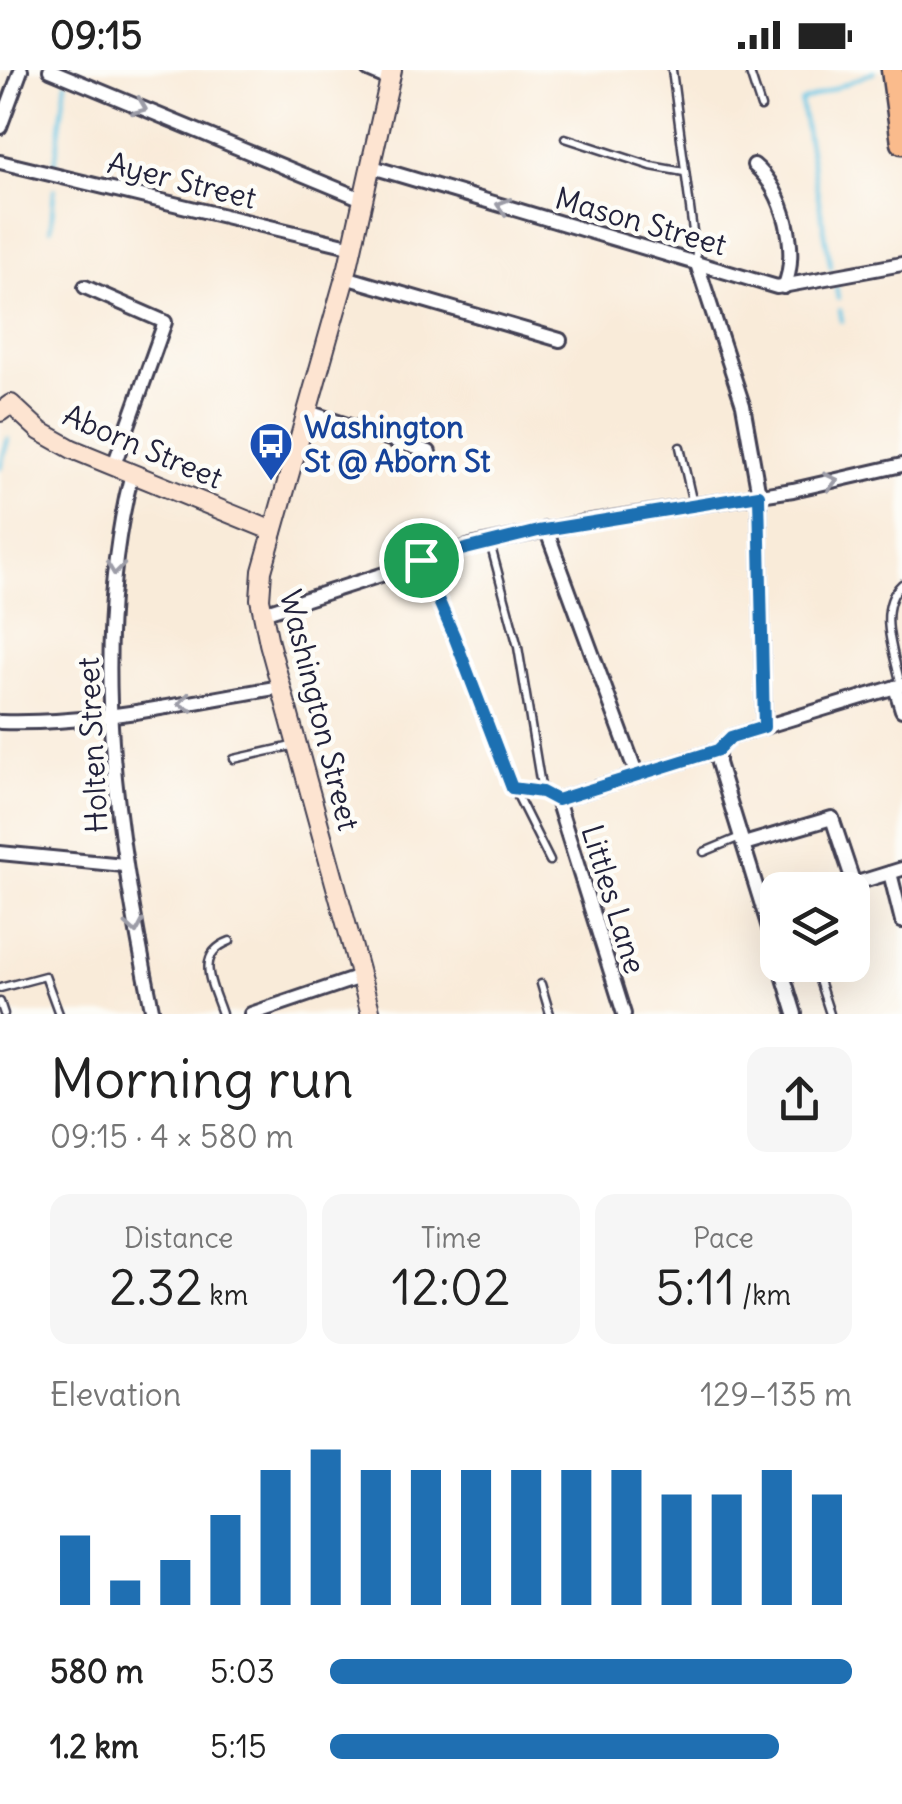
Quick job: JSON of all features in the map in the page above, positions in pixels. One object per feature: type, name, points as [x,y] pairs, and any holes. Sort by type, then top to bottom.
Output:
[{"type":"main road","name":"Washington Street","points":[[370,1014],[262,614],[260,584],[353,246],[391,74]]},
{"type":"main road","points":[[896,76],[902,144]]},
{"type":"main road","name":"Aborn Street","points":[[4,402],[52,439],[273,530]]},
{"type":"street","points":[[0,127],[21,70]]},
{"type":"street","points":[[50,70],[362,199]]},
{"type":"street","points":[[368,70],[391,74]]},
{"type":"street","name":"Ayer Street","points":[[0,162],[353,246]]},
{"type":"street","name":"Mason Street","points":[[369,166],[784,287],[902,264]]},
{"type":"street","points":[[754,166],[772,183],[784,218],[792,254],[791,271],[784,287]]},
{"type":"street","points":[[698,264],[742,405],[759,495],[764,727]]},
{"type":"street","points":[[345,277],[560,340]]},
{"type":"street","points":[[85,286],[164,322],[114,465]]},
{"type":"street","points":[[308,412],[428,452]]},
{"type":"street","points":[[262,614],[421,560],[490,542],[759,495],[902,465]]},
{"type":"street","name":"Holten Street","points":[[132,472],[113,587],[112,714],[124,865],[153,1014]]},
{"type":"street","points":[[546,530],[636,775]]},
{"type":"street","points":[[0,722],[112,714],[281,686]]},
{"type":"street","points":[[557,800],[718,750],[731,737],[899,686],[902,710]]},
{"type":"street","points":[[718,750],[718,763],[760,882]]},
{"type":"street","name":"Littles Lane","points":[[557,800],[624,1014]]},
{"type":"street","points":[[743,840],[832,818],[850,872]]},
{"type":"street","points":[[0,853],[124,865]]},
{"type":"street","points":[[870,879],[896,871],[902,921]]},
{"type":"street","points":[[252,1014],[360,977]]},
{"type":"street","points":[[785,982],[795,1014]]},
{"type":"lane","points":[[672,70],[698,264]]},
{"type":"lane","points":[[748,70],[762,107]]},
{"type":"lane","points":[[565,138],[651,166],[684,172]]},
{"type":"lane","points":[[680,447],[694,505]]},
{"type":"lane","points":[[490,542],[518,647],[542,792]]},
{"type":"lane","points":[[421,560],[514,788],[550,861]]},
{"type":"lane","points":[[899,686],[886,611],[902,584]]},
{"type":"lane","points":[[234,758],[297,745]]},
{"type":"lane","points":[[514,788],[542,792],[557,800]]},
{"type":"lane","points":[[704,852],[743,840]]},
{"type":"lane","points":[[222,1014],[206,965],[209,954],[230,942]]},
{"type":"lane","points":[[0,988],[45,976],[59,1014]]},
{"type":"lane","points":[[820,982],[830,1014]]},
{"type":"lane","points":[[541,984],[550,1014]]},
{"type":"lane","points":[[0,1002],[4,1014]]},
{"type":"waterway","points":[[831,268],[801,102],[874,72]]},
{"type":"waterway","points":[[55,164],[66,82]]},
{"type":"waterway","points":[[51,229],[54,190]]},
{"type":"waterway","points":[[836,287],[838,299]]},
{"type":"waterway","points":[[840,310],[842,321]]},
{"type":"waterway","points":[[0,468],[8,439]]},
{"type":"place","name":"Washington St @ Aborn St","points":[[271,482]]},
{"type":"route","points":[[759,495],[764,727],[731,737],[718,750],[557,800],[542,792],[512,788],[421,560],[538,531],[759,495]]}]
